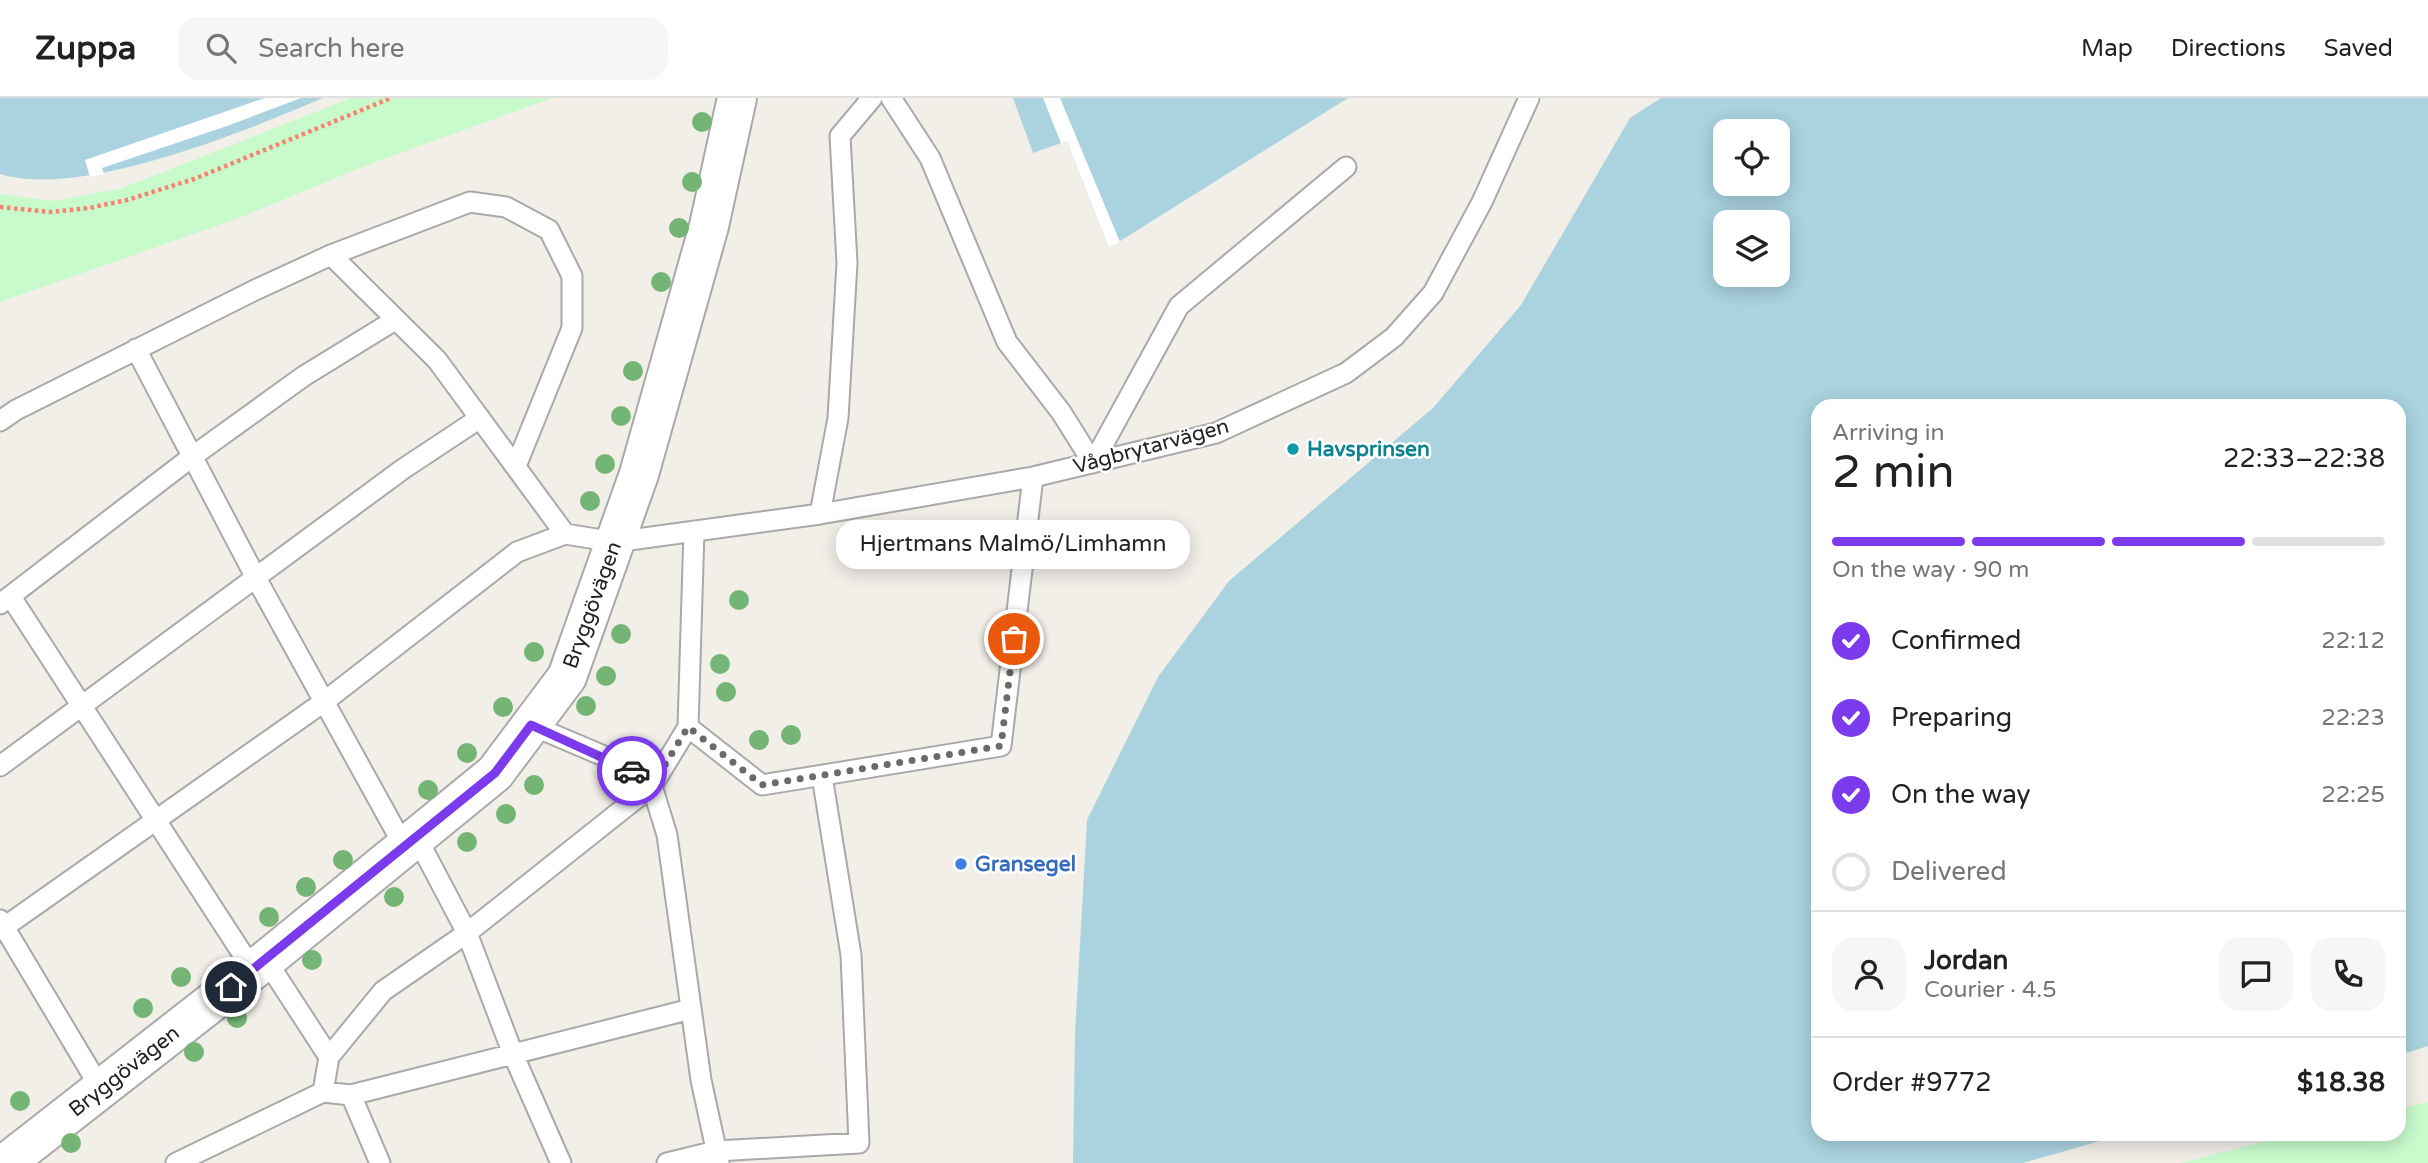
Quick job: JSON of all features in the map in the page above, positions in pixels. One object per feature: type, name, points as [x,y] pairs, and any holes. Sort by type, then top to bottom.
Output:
[{"type":"street","name":"Bryggövägen","points":[[6,1163],[259,965],[495,773],[567,677],[639,474],[709,226],[737,98]]},
{"type":"lane","points":[[820,514],[838,418],[847,263],[840,136],[872,98]]},
{"type":"lane","points":[[891,98],[930,158],[1007,342],[1061,412],[1093,463],[1179,306],[1346,167]]},
{"type":"lane","name":"Vågbrytarvägen","points":[[565,534],[615,542],[820,514],[1033,477],[1216,433],[1346,373],[1394,337],[1433,293],[1482,202],[1529,98]]},
{"type":"lane","points":[[0,421],[16,410],[136,349],[331,255],[470,202],[506,207],[549,230],[572,276],[572,328],[516,466]]},
{"type":"lane","points":[[101,1089],[1,926],[157,822],[326,701],[517,552],[565,534],[437,360],[331,255]]},
{"type":"lane","points":[[329,1057],[259,965],[157,822],[83,705],[5,601],[193,456],[304,376],[395,320]]},
{"type":"lane","points":[[136,349],[256,578],[326,701],[467,933],[513,1054],[561,1163]]},
{"type":"lane","points":[[0,766],[403,469],[480,418]]},
{"type":"lane","points":[[688,727],[762,785],[1001,746],[1033,477]]},
{"type":"lane","points":[[323,1092],[329,1057],[383,991],[467,933],[652,786],[688,727],[694,531]]},
{"type":"lane","points":[[531,725],[625,765],[652,786],[667,835],[701,1080],[718,1157]]},
{"type":"lane","points":[[667,1163],[718,1157],[802,1155],[859,1143],[851,955],[822,776]]},
{"type":"lane","points":[[176,1163],[323,1092],[351,1095],[691,1009]]},
{"type":"lane","points":[[351,1095],[380,1163]]},
{"type":"path","points":[[0,207],[51,212],[127,200],[194,179],[391,98]]},
{"type":"green space","points":[[351,98],[552,98],[370,164],[239,218],[0,302],[0,194],[52,201],[120,189]]},
{"type":"green space","points":[[2428,1102],[2428,1163],[2181,1163],[2267,1141],[2406,1141],[2406,1107]]},
{"type":"water","points":[[0,98],[323,98],[163,158],[117,170],[74,177],[34,179],[0,174]]},
{"type":"water","points":[[1013,98],[1348,98],[1109,248],[1067,141],[1033,153]]},
{"type":"water","points":[[1661,98],[2428,98],[2428,1046],[2406,1053],[2406,399],[1811,399],[1811,1141],[2100,1141],[2023,1163],[1073,1163],[1075,1033],[1087,820],[1158,677],[1229,581],[1433,408],[1521,305],[1630,118]]},
{"type":"pier","points":[[265,98],[301,98],[102,168],[104,174],[90,177],[85,160]]},
{"type":"pier","points":[[1043,98],[1060,98],[1120,242],[1109,248],[1067,141],[1061,143]]},
{"type":"way so far","points":[[632,771],[652,786],[688,727],[762,785],[1001,746],[1014,639]]},
{"type":"place","name":"Havsprinsen","points":[[1293,449]]},
{"type":"place","name":"Hjertmans Malmö/Limhamn","points":[[1014,639]]},
{"type":"place","name":"Gransegel","points":[[961,864]]},
{"type":"route","points":[[231,987],[495,773],[531,725],[625,765],[632,771]]}]
